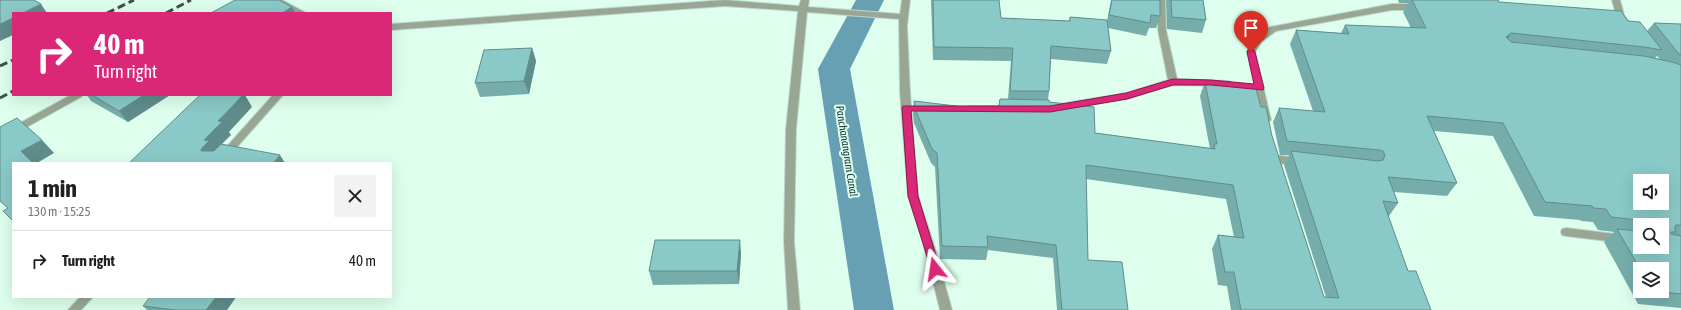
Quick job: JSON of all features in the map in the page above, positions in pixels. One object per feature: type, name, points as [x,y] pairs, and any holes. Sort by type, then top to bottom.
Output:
[{"type":"street","points":[[275,0],[300,12]]},
{"type":"street","points":[[906,0],[904,17],[910,108],[913,196],[928,242],[946,310]]},
{"type":"street","points":[[1161,0],[1162,30],[1173,82]]},
{"type":"street","points":[[1616,0],[1616,15],[1629,27]]},
{"type":"street","points":[[392,27],[725,3],[804,4],[828,11],[874,16],[904,17]]},
{"type":"street","points":[[794,310],[789,241],[791,129],[804,4]]},
{"type":"street","points":[[1267,126],[1251,52],[1257,40],[1273,29],[1392,6],[1431,7]]},
{"type":"street","points":[[1050,109],[1127,96],[1173,82],[1211,83],[1260,88]]},
{"type":"street","points":[[0,138],[76,96]]},
{"type":"street","points":[[218,162],[277,96]]},
{"type":"street","points":[[958,109],[1018,109]]},
{"type":"street","points":[[1275,158],[1307,162]]},
{"type":"street","points":[[1566,232],[1633,240]]},
{"type":"street","points":[[74,310],[85,298]]},
{"type":"building","points":[[0,0],[34,0],[41,4],[25,12],[12,12],[12,18],[0,24]]},
{"type":"building","points":[[235,0],[279,0],[292,7],[284,12],[213,12]]},
{"type":"building","points":[[933,0],[999,0],[1001,18],[1070,21],[1070,17],[1107,20],[1111,51],[1051,46],[1049,91],[1010,91],[1013,48],[934,47]]},
{"type":"building","points":[[1112,0],[1160,0],[1160,16],[1151,15],[1150,23],[1109,15]]},
{"type":"building","points":[[1171,0],[1203,0],[1206,20],[1172,17]]},
{"type":"building","points":[[1412,0],[1498,0],[1499,2],[1621,11],[1628,21],[1640,22],[1662,50],[1511,33],[1506,37],[1511,42],[1644,56],[1681,65],[1681,225],[1676,225],[1675,232],[1671,232],[1671,234],[1681,236],[1681,294],[1669,293],[1669,262],[1636,262],[1617,229],[1633,230],[1633,254],[1669,254],[1669,218],[1633,218],[1633,220],[1611,217],[1606,209],[1593,208],[1592,206],[1545,202],[1503,123],[1427,116],[1457,183],[1388,177],[1398,203],[1383,201],[1408,271],[1416,271],[1431,310],[1241,310],[1234,272],[1225,272],[1218,235],[1244,238],[1233,185],[1086,165],[1088,260],[1122,262],[1128,310],[1062,310],[1056,245],[987,236],[988,247],[942,246],[937,153],[932,149],[915,109],[914,101],[998,111],[1000,99],[1049,100],[1049,102],[1094,107],[1095,133],[1215,149],[1214,144],[1217,144],[1205,82],[1255,86],[1261,107],[1266,107],[1272,136],[1324,297],[1339,298],[1291,151],[1378,161],[1383,160],[1385,155],[1383,151],[1379,150],[1287,141],[1279,108],[1325,112],[1296,30],[1349,34],[1345,25],[1426,28]]},
{"type":"building","points":[[1654,23],[1681,24],[1681,55],[1679,54]]},
{"type":"building","points":[[532,48],[524,81],[475,83],[484,50]]},
{"type":"building","points":[[94,96],[142,96],[119,111]]},
{"type":"building","points":[[199,96],[242,96],[218,121],[222,122],[204,140],[209,141],[201,149],[201,151],[214,151],[221,144],[280,155],[274,162],[130,162]]},
{"type":"building","points":[[17,118],[42,140],[21,151],[32,162],[12,162],[12,220],[3,211],[8,208],[0,201],[0,127]]},
{"type":"building","points":[[655,240],[740,240],[737,271],[649,271]]},
{"type":"building","points":[[149,298],[215,298],[206,310],[175,310],[143,306]]},
{"type":"waterway","name":"Panchanangram Canal","points":[[870,0],[834,69],[874,310]]},
{"type":"railway","points":[[109,12],[134,0]]},
{"type":"railway","points":[[168,12],[191,0]]},
{"type":"railway","points":[[0,66],[12,60]]},
{"type":"railway","points":[[0,98],[12,92]]},
{"type":"route","points":[[935,269],[913,196],[906,108],[1050,109],[1127,96],[1173,82],[1211,83],[1260,88],[1251,52]]}]
